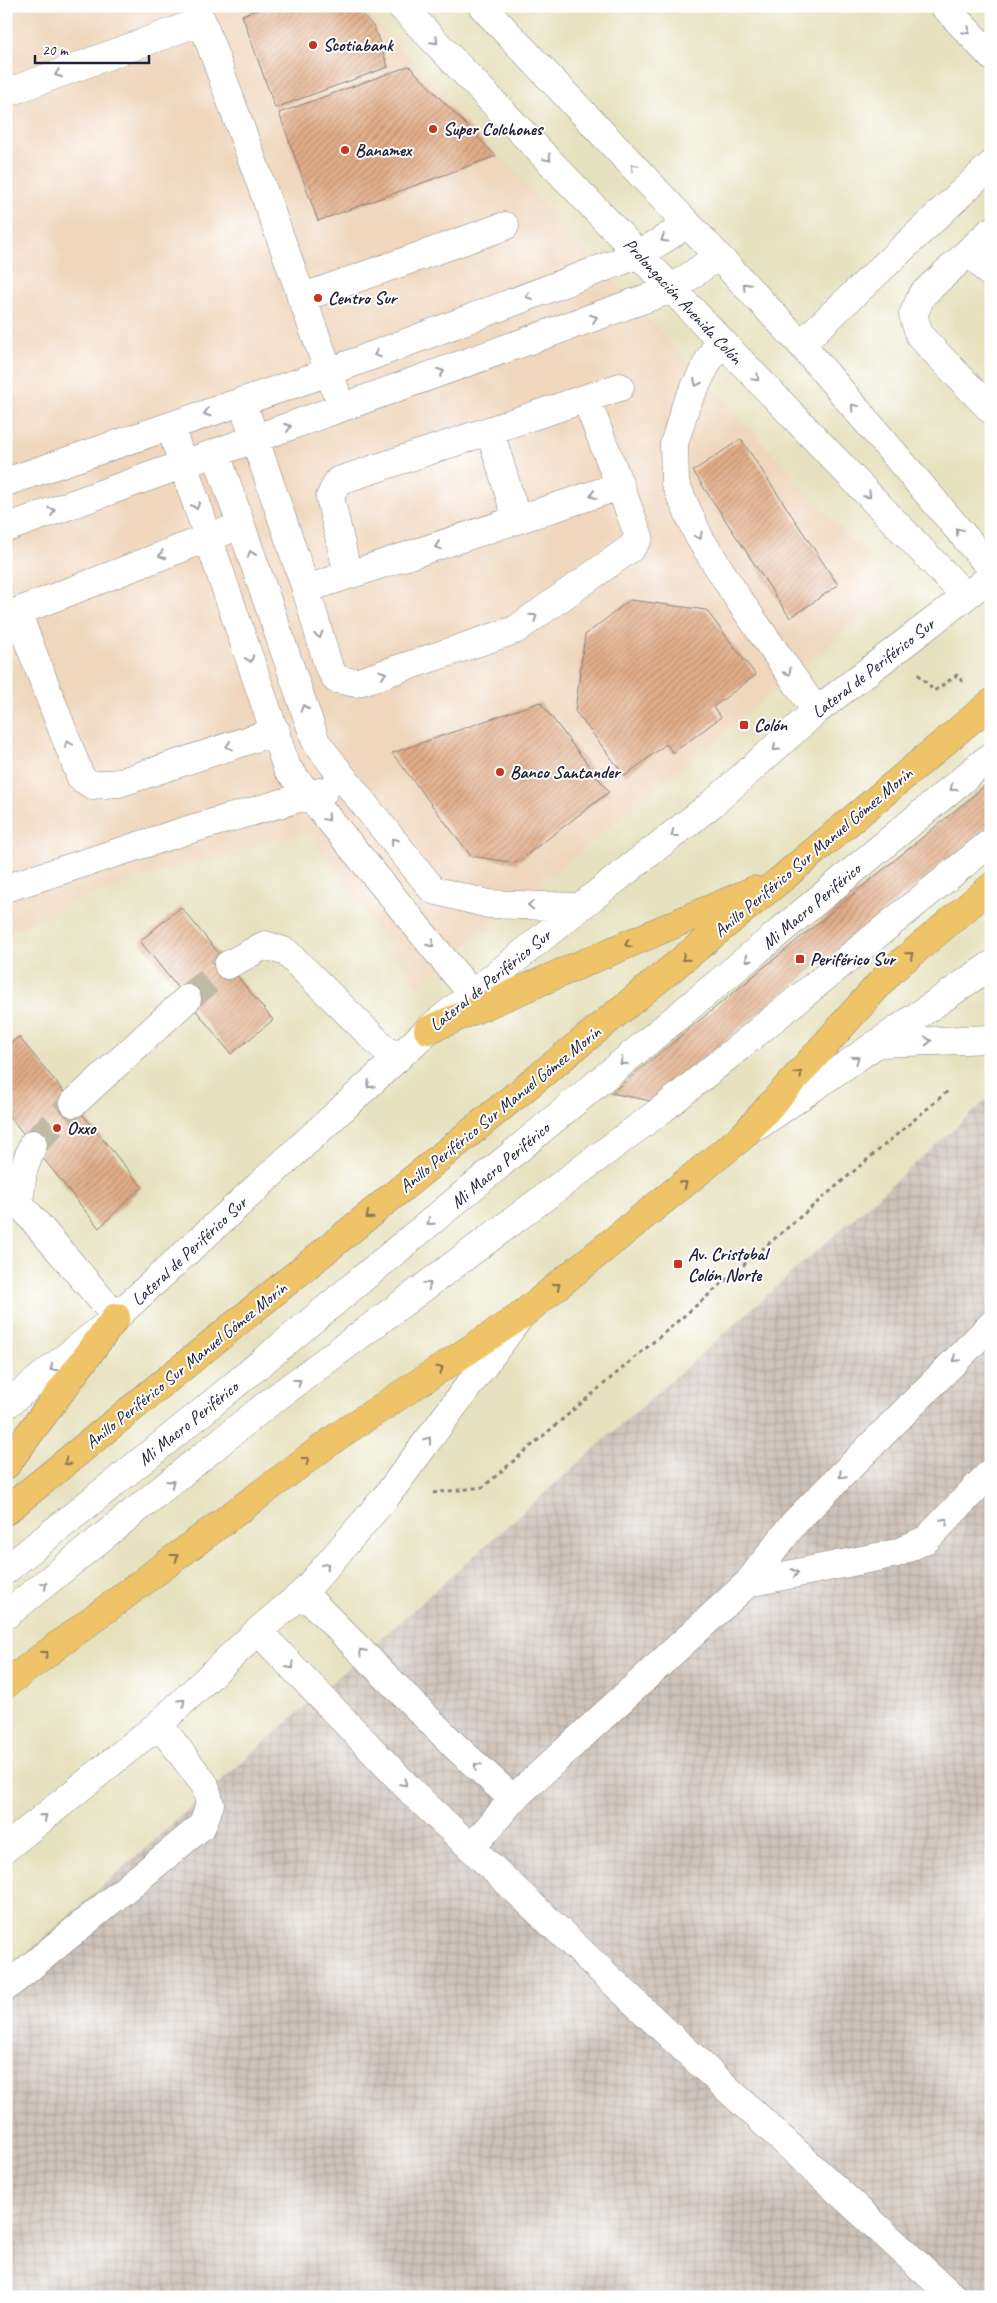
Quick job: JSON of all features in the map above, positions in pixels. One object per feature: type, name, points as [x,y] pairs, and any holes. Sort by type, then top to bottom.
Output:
[{"type":"highway","name":"Anillo Periférico Sur Manuel Gómez Morín","points":[[6,1512],[785,876],[991,703]]},
{"type":"highway","points":[[428,1030],[785,876]]},
{"type":"highway","points":[[6,1684],[338,1436],[519,1317],[743,1136],[892,970],[991,887]]},
{"type":"highway","points":[[6,1465],[116,1317]]},
{"type":"street","name":"Prolongación Avenida Colón","points":[[401,6],[640,254],[719,340],[948,578],[964,597]]},
{"type":"street","points":[[482,6],[801,344],[991,568]]},
{"type":"street","points":[[944,6],[991,56]]},
{"type":"street","points":[[6,93],[198,14],[329,372],[340,408]]},
{"type":"street","points":[[801,344],[991,165]]},
{"type":"street","points":[[6,482],[329,372],[640,254],[688,224]]},
{"type":"street","points":[[301,298],[505,226]]},
{"type":"street","points":[[991,231],[922,295],[913,315],[920,336],[991,410]]},
{"type":"street","points":[[969,251],[991,274]]},
{"type":"street","points":[[6,528],[672,289],[718,256]]},
{"type":"street","points":[[719,340],[686,405],[674,444],[675,483],[704,545],[739,600],[816,711]]},
{"type":"street","points":[[348,575],[330,498],[338,481],[620,387]]},
{"type":"street","points":[[242,401],[306,589],[328,665],[336,679],[356,683],[515,630],[631,548],[639,536],[586,399]]},
{"type":"street","points":[[170,426],[181,465],[276,731],[287,768],[472,994]]},
{"type":"street","points":[[490,431],[517,520]]},
{"type":"street","points":[[216,453],[316,742],[348,784],[433,890],[488,904],[580,907]]},
{"type":"street","points":[[306,589],[620,486]]},
{"type":"street","points":[[240,525],[11,614],[49,694],[81,778],[92,785],[119,783],[276,731]]},
{"type":"street","name":"Lateral de Periférico Sur","points":[[6,1405],[116,1317],[428,1030],[580,907],[712,804],[816,711],[991,578]]},
{"type":"street","name":"Mi Macro Periférico","points":[[6,1570],[196,1417],[991,756]]},
{"type":"street","points":[[6,888],[188,830],[348,784]]},
{"type":"street","name":"Mi Macro Periférico","points":[[6,1616],[265,1406],[664,1108],[991,842]]},
{"type":"street","points":[[228,965],[265,945],[286,952],[396,1060]]},
{"type":"street","points":[[743,1136],[991,965]]},
{"type":"street","points":[[74,1103],[187,999]]},
{"type":"street","points":[[880,1043],[991,1040]]},
{"type":"street","points":[[33,1144],[23,1171],[19,1203],[116,1317]]},
{"type":"street","points":[[6,1848],[159,1724],[258,1631],[303,1592],[385,1498],[519,1317]]},
{"type":"street","points":[[472,1847],[513,1799],[748,1583],[795,1522],[991,1325]]},
{"type":"street","points":[[748,1583],[897,1553],[913,1546],[927,1539],[991,1472]]},
{"type":"street","points":[[303,1592],[458,1748],[513,1799]]},
{"type":"street","points":[[258,1631],[416,1796],[672,2037],[953,2297]]},
{"type":"street","points":[[6,1987],[202,1826],[210,1804],[205,1785],[159,1724]]},
{"type":"path","points":[[385,1498],[482,1487],[948,1091]]},
{"type":"shaded area","name":"Centro Sur","points":[[6,6],[361,6],[897,589],[418,986],[307,832],[141,878],[81,900],[6,935]]},
{"type":"shaded area","points":[[991,1096],[991,2297],[6,2297],[6,1972]]},
{"type":"building","points":[[267,6],[354,6],[374,27],[388,67],[275,108],[242,15]]},
{"type":"building","points":[[409,66],[496,156],[318,221],[279,113]]},
{"type":"building","points":[[741,439],[838,585],[790,618],[693,471]]},
{"type":"building","points":[[630,600],[706,610],[756,675],[713,707],[721,717],[673,753],[666,744],[625,776],[575,711],[585,635]]},
{"type":"building","name":"Banco Santander","points":[[540,702],[609,792],[516,863],[471,856],[392,753]]},
{"type":"building","name":"Periférico Sur","points":[[991,781],[991,824],[651,1101],[611,1093]]},
{"type":"building","points":[[181,907],[273,1020],[231,1054],[140,941]]},
{"type":"building","name":"Oxxo","points":[[19,1037],[142,1187],[99,1228],[6,1112],[6,1047]]},
{"type":"tunnel","points":[[187,999],[228,965]]},
{"type":"tunnel","points":[[33,1144],[74,1103]]},
{"type":"place","name":"Scotiabank","points":[[313,45]]},
{"type":"place","name":"Super Colchones","points":[[433,129]]},
{"type":"place","name":"Banamex","points":[[345,150]]},
{"type":"place","name":"Centro Sur","points":[[318,298]]},
{"type":"place","name":"Colón","points":[[744,725]]},
{"type":"place","name":"Banco Santander","points":[[500,772]]},
{"type":"place","name":"Periférico Sur","points":[[800,959]]},
{"type":"place","name":"Oxxo","points":[[57,1128]]},
{"type":"place","name":"Av. Cristobal Colón Norte","points":[[678,1264]]}]
